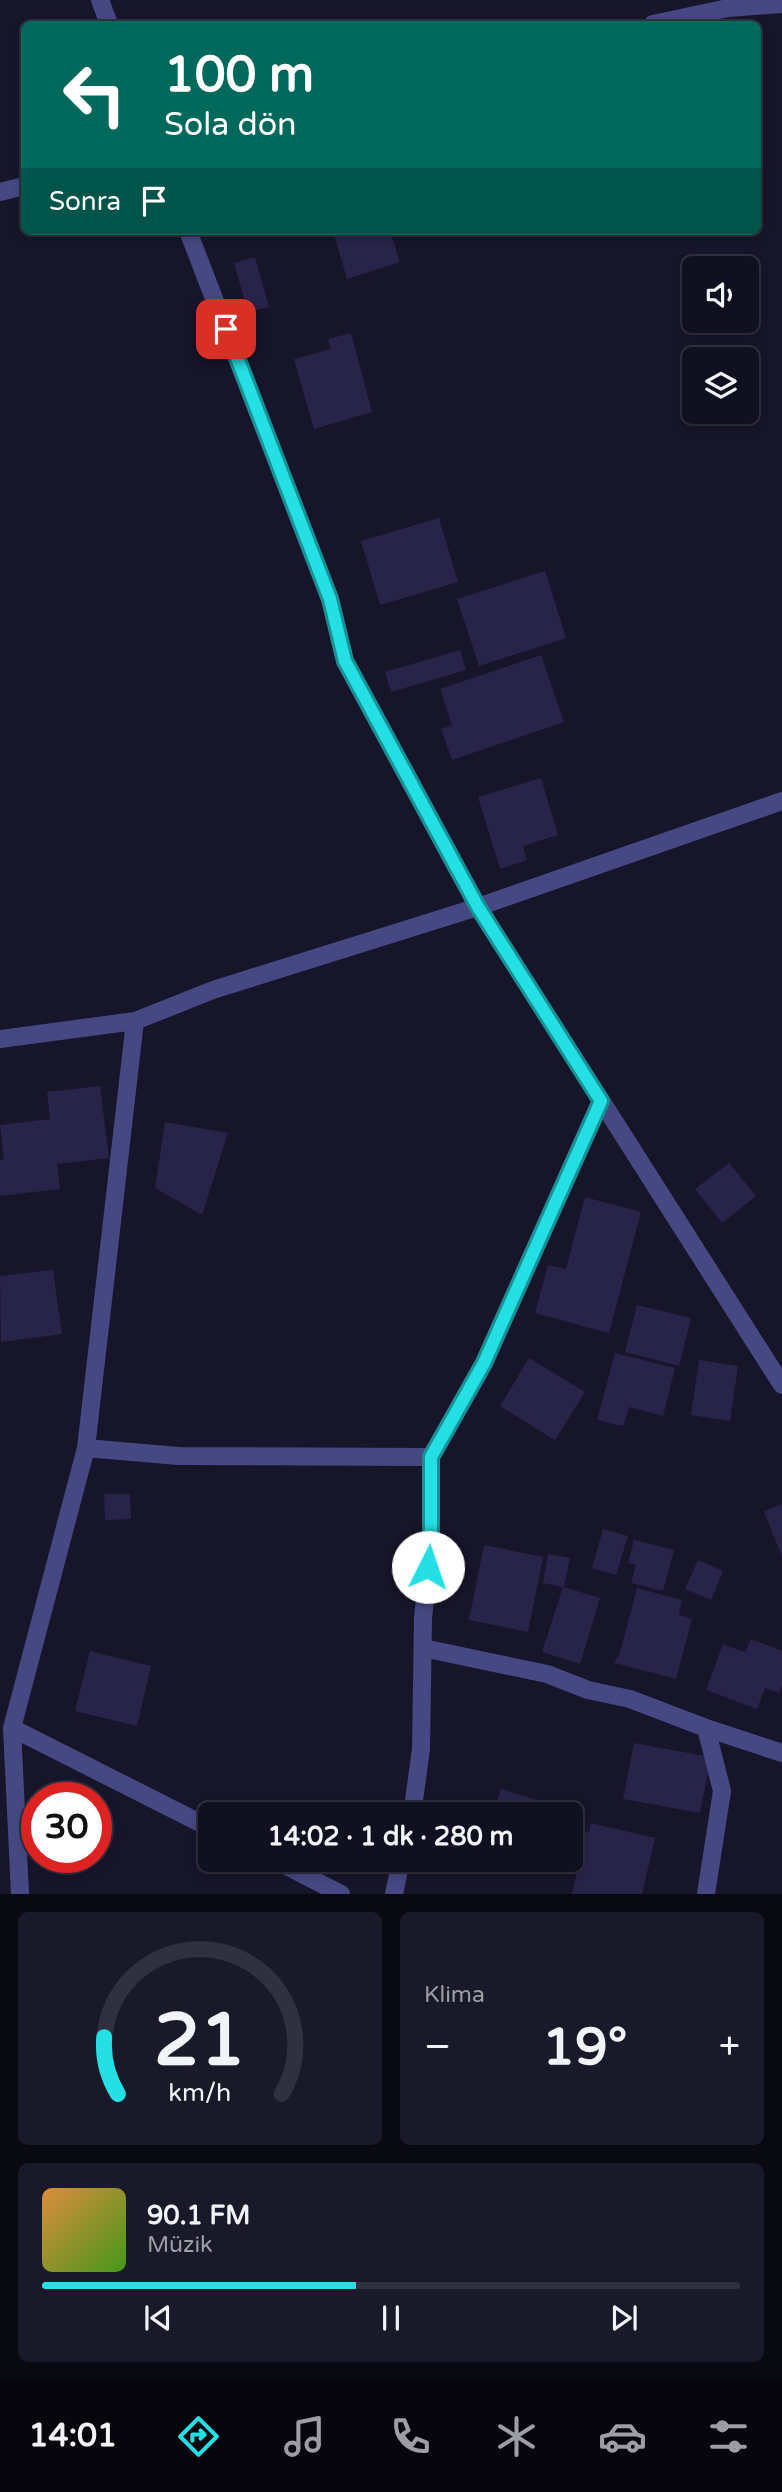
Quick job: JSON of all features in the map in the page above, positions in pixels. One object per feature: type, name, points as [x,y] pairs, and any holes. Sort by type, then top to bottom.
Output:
[{"type":"street","points":[[100,0],[108,21]]},
{"type":"street","points":[[667,21],[728,8],[782,4]]},
{"type":"street","points":[[0,192],[21,187]]},
{"type":"street","points":[[190,235],[330,599],[345,661],[478,907],[782,1385]]},
{"type":"street","points":[[0,1039],[135,1021],[214,990],[478,907],[782,801]]},
{"type":"street","points":[[20,1894],[12,1728],[86,1448],[135,1021]]},
{"type":"street","points":[[414,1802],[421,1749],[423,1618],[431,1542],[431,1457],[484,1363],[601,1101]]},
{"type":"street","points":[[86,1448],[178,1456],[431,1457]]},
{"type":"street","points":[[423,1648],[547,1674],[589,1690],[630,1699],[782,1753]]},
{"type":"street","points":[[12,1728],[198,1822]]},
{"type":"street","points":[[706,1728],[722,1791],[706,1894]]},
{"type":"street","points":[[298,1872],[341,1894]]},
{"type":"street","points":[[394,1894],[399,1872]]},
{"type":"building","points":[[334,235],[391,235],[400,262],[347,279]]},
{"type":"building","points":[[255,257],[269,307],[248,312],[234,263]]},
{"type":"building","points":[[351,333],[372,412],[314,429],[294,359],[331,349],[328,339]]},
{"type":"building","points":[[439,518],[458,582],[380,605],[361,541]]},
{"type":"building","points":[[545,571],[566,638],[479,666],[457,599]]},
{"type":"building","points":[[460,650],[466,670],[391,692],[385,672]]},
{"type":"building","points":[[541,655],[564,722],[452,760],[441,729],[452,725],[440,689]]},
{"type":"building","points":[[541,778],[558,835],[523,846],[527,860],[500,869],[478,797]]},
{"type":"building","points":[[100,1086],[109,1158],[57,1164],[60,1189],[0,1196],[0,1160],[4,1160],[0,1125],[50,1119],[47,1092]]},
{"type":"building","points":[[165,1122],[228,1133],[202,1215],[155,1188]]},
{"type":"building","points":[[729,1163],[756,1196],[722,1223],[695,1189]]},
{"type":"building","points":[[585,1197],[641,1212],[609,1333],[535,1313],[548,1265],[566,1269]]},
{"type":"building","points":[[53,1270],[62,1334],[1,1342],[0,1276]]},
{"type":"building","points":[[637,1305],[691,1318],[679,1366],[625,1352]]},
{"type":"building","points":[[615,1353],[675,1368],[663,1416],[629,1407],[623,1426],[597,1420]]},
{"type":"building","points":[[529,1358],[585,1392],[555,1440],[500,1406]]},
{"type":"building","points":[[699,1360],[738,1366],[730,1421],[691,1415]]},
{"type":"building","points":[[104,1494],[130,1494],[131,1519],[105,1520]]},
{"type":"building","points":[[782,1504],[782,1557],[764,1511]]},
{"type":"building","points":[[603,1529],[628,1536],[616,1575],[592,1568]]},
{"type":"building","points":[[634,1540],[674,1550],[663,1591],[631,1583],[636,1565],[628,1563]]},
{"type":"building","points":[[484,1545],[543,1557],[528,1632],[469,1620]]},
{"type":"building","points":[[548,1554],[570,1558],[564,1587],[600,1598],[580,1664],[542,1652],[563,1587],[543,1583]]},
{"type":"building","points":[[698,1560],[723,1571],[711,1600],[685,1589]]},
{"type":"building","points":[[637,1588],[682,1600],[679,1615],[692,1619],[676,1679],[614,1663],[620,1653]]},
{"type":"building","points":[[751,1639],[782,1651],[782,1685],[779,1693],[765,1688],[757,1709],[706,1690],[723,1644],[745,1652]]},
{"type":"building","points":[[90,1651],[151,1666],[137,1726],[75,1711]]},
{"type":"building","points":[[634,1743],[711,1757],[700,1813],[623,1799]]},
{"type":"building","points":[[501,1789],[543,1802],[497,1802]]},
{"type":"building","points":[[591,1823],[655,1838],[642,1894],[572,1894],[577,1872],[583,1872],[583,1844],[586,1831],[589,1832]]},
{"type":"route","points":[[226,329],[330,599],[345,661],[478,907],[601,1101],[484,1363],[431,1457],[431,1542],[428,1567]]}]
